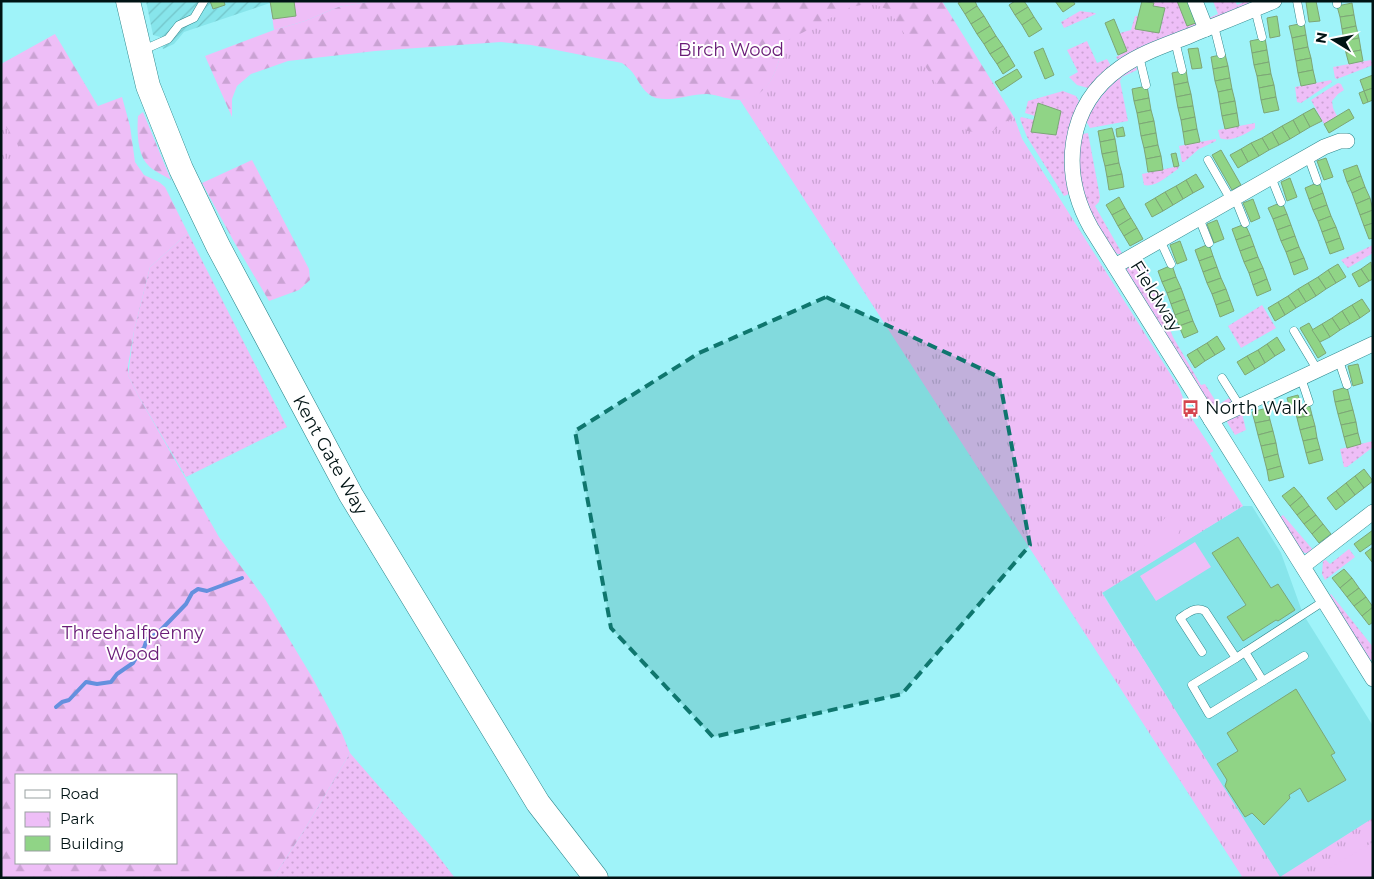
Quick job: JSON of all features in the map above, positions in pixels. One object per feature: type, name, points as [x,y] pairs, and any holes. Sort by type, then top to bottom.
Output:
[{"type":"main road","name":"Kent Gate Way","points":[[128,1],[148,86],[181,169],[218,246],[351,496],[538,803],[596,878]]},
{"type":"street","points":[[1195,1],[1210,27]]},
{"type":"street","name":"Fieldway","points":[[1274,1],[1254,5],[1210,27],[1139,56],[1114,72],[1093,95],[1080,121],[1073,148],[1073,178],[1078,201],[1092,228],[1324,601],[1372,674]]},
{"type":"street","points":[[1115,266],[1308,156],[1335,142],[1347,141]]},
{"type":"street","points":[[1211,420],[1239,405],[1373,344]]},
{"type":"street","points":[[1303,566],[1373,512]]},
{"type":"lane","points":[[140,51],[168,39],[179,24],[194,18],[204,1]]},
{"type":"lane","points":[[1297,1],[1301,22]]},
{"type":"lane","points":[[1254,5],[1262,37]]},
{"type":"lane","points":[[1210,27],[1221,54]]},
{"type":"lane","points":[[1175,42],[1182,70]]},
{"type":"lane","points":[[1139,56],[1146,85]]},
{"type":"lane","points":[[1308,156],[1317,182]]},
{"type":"lane","points":[[1208,160],[1233,199],[1245,223]]},
{"type":"lane","points":[[1271,177],[1281,202]]},
{"type":"lane","points":[[1199,218],[1209,243]]},
{"type":"lane","points":[[1160,240],[1171,264]]},
{"type":"lane","points":[[1294,331],[1318,370]]},
{"type":"lane","points":[[1339,360],[1346,385]]},
{"type":"lane","points":[[1222,378],[1239,405]]},
{"type":"lane","points":[[1301,378],[1309,402]]},
{"type":"lane","points":[[1304,656],[1209,714],[1192,685],[1324,601]]},
{"type":"lane","points":[[1202,652],[1180,618],[1196,609],[1205,611],[1236,658]]},
{"type":"lane","points":[[1245,652],[1263,681]]},
{"type":"highlighted area","points":[[826,297],[999,377],[1030,545],[902,694],[713,737],[611,628],[575,431],[699,353]]},
{"type":"shaded area","points":[[146,1],[270,1],[270,3],[184,32],[174,44],[163,49],[160,37],[153,35]]},
{"type":"shaded area","points":[[1243,506],[1252,506],[1281,553],[1303,614],[1373,726],[1373,878],[1278,878],[1102,592]]},
{"type":"green space","points":[[270,1],[373,1],[338,7],[305,21],[274,30]]},
{"type":"green space","name":"Birch Wood","points":[[373,1],[942,1],[1014,117],[1022,139],[1179,388],[1190,416],[1213,451],[1210,453],[783,43],[779,62],[766,88],[751,98],[741,100],[707,94],[669,99],[656,98],[645,91],[632,72],[622,63],[531,45],[501,42],[375,51],[288,61],[251,74],[237,86],[232,99],[232,117],[205,56],[274,30],[305,21],[338,7]]},
{"type":"green space","points":[[1145,1],[1177,1],[1187,26],[1199,21],[1199,24],[1134,51],[1118,60],[1116,57],[1127,51],[1120,33],[1131,30],[1135,16],[1138,16],[1135,29],[1160,32],[1165,8],[1153,6],[1154,3]]},
{"type":"green space","points":[[1213,1],[1235,1],[1237,5],[1246,1],[1249,2],[1211,20],[1209,18],[1218,14]]},
{"type":"green space","points":[[871,3],[889,10],[967,131],[988,134],[1014,117],[1022,139],[1179,388],[1190,416],[1213,451],[1210,453],[1243,506],[1102,593],[1280,877],[1373,818],[1373,878],[1243,878],[740,100],[750,98],[765,88],[775,72],[783,43],[851,7]]},
{"type":"green space","points":[[1080,11],[1096,14],[1064,28],[1061,22]]},
{"type":"green space","name":"Threehalfpenny Wood","points":[[55,34],[98,106],[122,97],[130,126],[135,162],[144,175],[165,187],[188,233],[150,267],[134,331],[128,375],[219,537],[265,599],[312,677],[341,731],[350,753],[305,829],[273,878],[1,878],[1,64]]},
{"type":"green space","points":[[1087,41],[1097,63],[1107,59],[1111,66],[1088,88],[1077,85],[1069,77],[1078,72],[1067,50]]},
{"type":"green space","points":[[1371,60],[1373,65],[1337,79],[1335,78],[1333,67]]},
{"type":"green space","points":[[1136,66],[1137,70],[1122,77],[1120,81],[1128,121],[1090,128],[1086,121],[1101,97],[1113,83]]},
{"type":"green space","points":[[1331,80],[1332,82],[1301,103],[1297,102],[1295,87]]},
{"type":"green space","points":[[1338,83],[1341,84],[1344,90],[1332,101],[1337,116],[1324,124],[1311,100]]},
{"type":"green space","points":[[1063,91],[1076,96],[1079,101],[1066,153],[1065,169],[1069,194],[1064,196],[1027,137],[1020,119],[1021,117],[1034,120],[1032,132],[1056,135],[1061,111],[1038,103],[1035,116],[1025,113],[1028,101]]},
{"type":"green space","points":[[143,112],[171,180],[150,167],[144,160],[138,142],[138,116]]},
{"type":"green space","points":[[1,120],[26,156],[1,179]]},
{"type":"green space","points":[[1255,123],[1255,128],[1243,135],[1233,139],[1220,138],[1218,130]]},
{"type":"green space","points":[[1088,133],[1100,197],[1099,202],[1095,206],[1123,255],[1117,254],[1113,250],[1090,209],[1081,182],[1079,151],[1082,134]]},
{"type":"green space","points":[[1216,139],[1216,141],[1199,149],[1182,162],[1179,146]]},
{"type":"green space","points":[[252,160],[309,269],[310,280],[299,290],[269,301],[202,183]]},
{"type":"green space","points":[[1179,166],[1178,169],[1157,183],[1144,185],[1142,174]]},
{"type":"green space","points":[[188,233],[287,427],[186,477],[128,375],[134,331],[150,267]]},
{"type":"green space","points":[[1373,245],[1373,253],[1348,268],[1341,260]]},
{"type":"green space","points":[[1142,257],[1173,337],[1201,385],[1205,384],[1218,405],[1229,398],[1232,402],[1218,408],[1209,404],[1126,271],[1127,268]]},
{"type":"green space","points":[[1262,305],[1276,328],[1241,348],[1228,326]]},
{"type":"green space","points":[[1242,413],[1246,430],[1235,435],[1227,422],[1230,418]]},
{"type":"green space","points":[[1373,441],[1373,447],[1347,467],[1344,467],[1340,449]]},
{"type":"green space","points":[[1283,515],[1314,551],[1309,554],[1302,552],[1280,517]]},
{"type":"green space","points":[[1167,516],[1183,522],[1174,545],[1153,559],[1143,543]]},
{"type":"green space","points":[[1195,542],[1211,567],[1156,601],[1140,576]]},
{"type":"green space","points":[[1349,549],[1355,557],[1325,580],[1322,574],[1323,561],[1326,560],[1330,564]]},
{"type":"green space","points":[[1331,594],[1373,647],[1373,661],[1367,658]]},
{"type":"green space","points":[[350,753],[429,844],[455,878],[273,878],[305,829]]},
{"type":"green space","points":[[1373,842],[1373,878],[1313,878]]},
{"type":"building","points":[[210,1],[224,1],[225,5],[213,9]]},
{"type":"building","points":[[270,1],[294,1],[296,16],[273,19]]},
{"type":"building","points":[[962,1],[975,1],[977,6],[965,14],[958,3]]},
{"type":"building","points":[[1015,1],[1024,1],[1028,7],[1015,15],[1009,5]]},
{"type":"building","points":[[1055,1],[1073,1],[1075,4],[1063,12]]},
{"type":"building","points":[[1142,1],[1154,3],[1153,6],[1165,8],[1159,33],[1135,29]]},
{"type":"building","points":[[1177,1],[1188,1],[1196,23],[1187,26]]},
{"type":"building","points":[[1316,1],[1320,21],[1309,22],[1306,2]]},
{"type":"building","points":[[1352,3],[1354,15],[1340,17],[1337,6]]},
{"type":"building","points":[[977,6],[984,16],[971,24],[965,14]]},
{"type":"building","points":[[1028,7],[1034,17],[1022,25],[1015,15]]},
{"type":"building","points":[[1354,15],[1356,26],[1342,29],[1340,17]]},
{"type":"building","points":[[984,16],[990,26],[977,34],[971,24]]},
{"type":"building","points":[[1277,16],[1280,36],[1270,38],[1267,18]]},
{"type":"building","points":[[1034,17],[1042,29],[1029,37],[1022,25]]},
{"type":"building","points":[[1114,19],[1127,51],[1118,55],[1105,23]]},
{"type":"building","points":[[1304,23],[1306,35],[1292,38],[1289,26]]},
{"type":"building","points":[[990,26],[996,36],[984,44],[977,34]]},
{"type":"building","points":[[1356,26],[1359,38],[1344,41],[1342,29]]},
{"type":"building","points":[[1306,35],[1308,47],[1294,50],[1292,38]]},
{"type":"building","points":[[996,36],[1003,46],[990,54],[984,44]]},
{"type":"building","points":[[1265,38],[1267,50],[1252,53],[1250,41]]},
{"type":"building","points":[[1359,38],[1361,50],[1346,53],[1344,41]]},
{"type":"building","points":[[1003,46],[1009,56],[997,64],[990,54]]},
{"type":"building","points":[[1308,47],[1311,58],[1296,61],[1294,50]]},
{"type":"building","points":[[1043,48],[1054,75],[1045,79],[1034,52]]},
{"type":"building","points":[[1198,48],[1202,68],[1192,69],[1188,49]]},
{"type":"building","points":[[1267,50],[1269,62],[1254,65],[1252,53]]},
{"type":"building","points":[[1361,50],[1363,61],[1349,64],[1346,53]]},
{"type":"building","points":[[1225,54],[1228,66],[1213,69],[1211,57]]},
{"type":"building","points":[[1009,56],[1015,66],[1003,74],[997,64]]},
{"type":"building","points":[[1311,58],[1313,70],[1298,73],[1296,61]]},
{"type":"building","points":[[1269,62],[1271,74],[1257,76],[1254,65]]},
{"type":"building","points":[[1228,66],[1230,78],[1215,81],[1213,69]]},
{"type":"building","points":[[1017,69],[1022,77],[1001,91],[995,82]]},
{"type":"building","points":[[1186,70],[1188,82],[1174,85],[1172,73]]},
{"type":"building","points":[[1313,70],[1316,83],[1301,86],[1298,73]]},
{"type":"building","points":[[1271,74],[1274,85],[1259,88],[1257,76]]},
{"type":"building","points":[[1373,75],[1373,88],[1364,91],[1360,80]]},
{"type":"building","points":[[1230,78],[1232,89],[1218,92],[1215,81]]},
{"type":"building","points":[[1188,82],[1191,94],[1176,97],[1174,85]]},
{"type":"building","points":[[1274,85],[1276,97],[1261,100],[1259,88]]},
{"type":"building","points":[[1147,86],[1149,98],[1134,101],[1132,89]]},
{"type":"building","points":[[1373,88],[1373,100],[1368,102],[1364,91]]},
{"type":"building","points":[[1232,89],[1235,101],[1220,104],[1218,92]]},
{"type":"building","points":[[1364,91],[1368,102],[1363,104],[1359,93]]},
{"type":"building","points":[[1191,94],[1193,106],[1178,108],[1176,97]]},
{"type":"building","points":[[1276,97],[1279,110],[1264,113],[1261,100]]},
{"type":"building","points":[[1149,98],[1151,110],[1137,113],[1134,101]]},
{"type":"building","points":[[1235,101],[1237,113],[1222,116],[1220,104]]},
{"type":"building","points":[[1038,103],[1061,111],[1056,135],[1031,132]]},
{"type":"building","points":[[1193,106],[1195,117],[1181,120],[1178,108]]},
{"type":"building","points":[[1314,108],[1322,121],[1310,127],[1303,114]]},
{"type":"building","points":[[1349,109],[1354,118],[1329,133],[1324,124]]},
{"type":"building","points":[[1151,110],[1154,121],[1139,124],[1137,113]]},
{"type":"building","points":[[1237,113],[1239,126],[1225,129],[1222,116]]},
{"type":"building","points":[[1303,114],[1310,127],[1300,133],[1293,120]]},
{"type":"building","points":[[1195,117],[1197,129],[1183,132],[1181,120]]},
{"type":"building","points":[[1293,120],[1300,133],[1290,139],[1282,126]]},
{"type":"building","points":[[1154,121],[1156,133],[1141,136],[1139,124]]},
{"type":"building","points":[[1282,126],[1290,139],[1279,145],[1272,132]]},
{"type":"building","points":[[1123,127],[1125,136],[1117,137],[1116,129]]},
{"type":"building","points":[[1112,128],[1115,139],[1100,142],[1098,131]]},
{"type":"building","points":[[1197,129],[1200,142],[1185,145],[1183,132]]},
{"type":"building","points":[[1272,132],[1279,145],[1269,150],[1262,138]]},
{"type":"building","points":[[1156,133],[1158,145],[1144,148],[1141,136]]},
{"type":"building","points":[[1262,138],[1269,150],[1259,156],[1251,143]]},
{"type":"building","points":[[1115,139],[1117,151],[1102,154],[1100,142]]},
{"type":"building","points":[[1251,143],[1259,156],[1248,162],[1241,149]]},
{"type":"building","points":[[1158,145],[1161,156],[1146,159],[1144,148]]},
{"type":"building","points":[[1241,149],[1248,162],[1238,168],[1230,155]]},
{"type":"building","points":[[1221,150],[1241,185],[1232,190],[1212,155]]},
{"type":"building","points":[[1117,151],[1119,163],[1105,166],[1102,154]]},
{"type":"building","points":[[1176,153],[1179,166],[1174,167],[1171,154]]},
{"type":"building","points":[[1161,156],[1163,170],[1148,172],[1146,159]]},
{"type":"building","points":[[1326,158],[1333,177],[1324,180],[1317,161]]},
{"type":"building","points":[[1119,163],[1122,174],[1107,177],[1105,166]]},
{"type":"building","points":[[1357,165],[1361,176],[1347,182],[1343,170]]},
{"type":"building","points":[[1122,174],[1124,187],[1109,190],[1107,177]]},
{"type":"building","points":[[1196,174],[1204,187],[1193,193],[1186,180]]},
{"type":"building","points":[[1361,176],[1365,187],[1352,193],[1347,182]]},
{"type":"building","points":[[1290,178],[1297,197],[1287,201],[1281,182]]},
{"type":"building","points":[[1186,180],[1193,193],[1183,199],[1176,186]]},
{"type":"building","points":[[1319,182],[1323,193],[1309,199],[1305,188]]},
{"type":"building","points":[[1176,186],[1183,199],[1173,205],[1165,192]]},
{"type":"building","points":[[1365,187],[1370,198],[1356,204],[1352,193]]},
{"type":"building","points":[[1165,192],[1173,205],[1163,211],[1155,198]]},
{"type":"building","points":[[1323,193],[1327,205],[1313,210],[1309,199]]},
{"type":"building","points":[[1119,197],[1125,208],[1112,215],[1106,205]]},
{"type":"building","points":[[1155,198],[1163,211],[1152,217],[1145,204]]},
{"type":"building","points":[[1370,198],[1373,210],[1360,215],[1356,204]]},
{"type":"building","points":[[1253,199],[1260,218],[1251,222],[1243,203]]},
{"type":"building","points":[[1282,202],[1287,214],[1273,219],[1268,208]]},
{"type":"building","points":[[1327,205],[1331,216],[1318,221],[1313,210]]},
{"type":"building","points":[[1125,208],[1131,218],[1118,226],[1112,215]]},
{"type":"building","points":[[1373,210],[1373,223],[1364,226],[1360,215]]},
{"type":"building","points":[[1287,214],[1291,225],[1277,230],[1273,219]]},
{"type":"building","points":[[1331,216],[1336,227],[1322,232],[1318,221]]},
{"type":"building","points":[[1131,218],[1137,228],[1124,236],[1118,226]]},
{"type":"building","points":[[1217,220],[1224,239],[1214,243],[1207,224]]},
{"type":"building","points":[[1373,223],[1373,238],[1369,239],[1364,226]]},
{"type":"building","points":[[1245,224],[1250,235],[1236,240],[1232,229]]},
{"type":"building","points":[[1291,225],[1295,236],[1281,241],[1277,230]]},
{"type":"building","points":[[1336,227],[1340,238],[1326,243],[1322,232]]},
{"type":"building","points":[[1137,228],[1143,239],[1130,246],[1124,236]]},
{"type":"building","points":[[1250,235],[1254,246],[1240,251],[1236,240]]},
{"type":"building","points":[[1295,236],[1299,247],[1286,252],[1281,241]]},
{"type":"building","points":[[1340,238],[1344,249],[1330,254],[1326,243]]},
{"type":"building","points":[[1180,241],[1187,260],[1177,264],[1170,245]]},
{"type":"building","points":[[1209,244],[1213,256],[1199,261],[1195,250]]},
{"type":"building","points":[[1254,246],[1258,257],[1244,262],[1240,251]]},
{"type":"building","points":[[1299,247],[1304,258],[1290,263],[1286,252]]},
{"type":"building","points":[[1213,256],[1217,267],[1203,272],[1199,261]]},
{"type":"building","points":[[1258,257],[1263,268],[1249,273],[1244,262]]},
{"type":"building","points":[[1304,258],[1308,269],[1294,275],[1290,263]]},
{"type":"building","points":[[1371,262],[1373,279],[1369,281],[1361,269]]},
{"type":"building","points":[[1338,264],[1346,277],[1336,283],[1328,270]]},
{"type":"building","points":[[1172,265],[1176,277],[1162,282],[1158,271]]},
{"type":"building","points":[[1217,267],[1221,278],[1207,283],[1203,272]]},
{"type":"building","points":[[1263,268],[1267,279],[1253,285],[1249,273]]},
{"type":"building","points":[[1361,269],[1369,281],[1359,287],[1352,274]]},
{"type":"building","points":[[1328,270],[1336,283],[1326,289],[1318,277]]},
{"type":"building","points":[[1176,277],[1181,288],[1167,293],[1162,282]]},
{"type":"building","points":[[1318,277],[1326,289],[1316,296],[1308,283]]},
{"type":"building","points":[[1221,278],[1226,289],[1212,294],[1207,283]]},
{"type":"building","points":[[1267,279],[1271,290],[1257,296],[1253,285]]},
{"type":"building","points":[[1308,283],[1316,296],[1306,302],[1298,289]]},
{"type":"building","points":[[1181,288],[1185,299],[1171,304],[1167,293]]},
{"type":"building","points":[[1226,289],[1230,300],[1216,305],[1212,294]]},
{"type":"building","points":[[1298,289],[1306,302],[1296,308],[1288,296]]},
{"type":"building","points":[[1288,296],[1296,308],[1285,315],[1278,302]]},
{"type":"building","points":[[1185,299],[1189,310],[1175,315],[1171,304]]},
{"type":"building","points":[[1362,299],[1370,311],[1360,318],[1352,305]]},
{"type":"building","points":[[1230,300],[1234,311],[1220,317],[1216,305]]},
{"type":"building","points":[[1278,302],[1285,315],[1275,321],[1268,308]]},
{"type":"building","points":[[1352,305],[1360,318],[1350,324],[1342,311]]},
{"type":"building","points":[[1189,310],[1193,321],[1179,326],[1175,315]]},
{"type":"building","points":[[1342,311],[1350,324],[1340,330],[1332,318]]},
{"type":"building","points":[[1332,318],[1340,330],[1330,337],[1322,324]]},
{"type":"building","points":[[1193,321],[1198,332],[1184,338],[1179,326]]},
{"type":"building","points":[[1309,323],[1326,353],[1318,358],[1300,328]]},
{"type":"building","points":[[1322,324],[1330,337],[1320,342],[1312,330]]},
{"type":"building","points":[[1217,336],[1225,349],[1215,355],[1207,343]]},
{"type":"building","points":[[1277,337],[1285,350],[1275,356],[1267,344]]},
{"type":"building","points":[[1207,343],[1215,355],[1205,361],[1197,349]]},
{"type":"building","points":[[1267,344],[1275,356],[1265,363],[1258,350]]},
{"type":"building","points":[[1197,349],[1205,361],[1195,368],[1187,355]]},
{"type":"building","points":[[1258,350],[1265,363],[1255,369],[1247,356]]},
{"type":"building","points":[[1247,356],[1255,369],[1245,375],[1237,362]]},
{"type":"building","points":[[1358,364],[1363,383],[1353,386],[1348,366]]},
{"type":"building","points":[[1347,387],[1350,399],[1335,402],[1333,391]]},
{"type":"building","points":[[1298,395],[1301,405],[1290,408],[1287,398]]},
{"type":"building","points":[[1350,399],[1353,410],[1338,414],[1335,402]]},
{"type":"building","points":[[1309,403],[1312,415],[1297,418],[1294,407]]},
{"type":"building","points":[[1267,408],[1270,420],[1255,423],[1252,412]]},
{"type":"building","points":[[1353,410],[1356,422],[1341,425],[1338,414]]},
{"type":"building","points":[[1312,415],[1315,426],[1300,430],[1297,418]]},
{"type":"building","points":[[1270,420],[1273,431],[1258,435],[1255,423]]},
{"type":"building","points":[[1356,422],[1358,433],[1344,437],[1341,425]]},
{"type":"building","points":[[1315,426],[1317,438],[1303,441],[1300,430]]},
{"type":"building","points":[[1273,431],[1276,443],[1261,446],[1258,435]]},
{"type":"building","points":[[1358,433],[1361,444],[1347,448],[1344,437]]},
{"type":"building","points":[[1317,438],[1320,449],[1306,453],[1303,441]]},
{"type":"building","points":[[1276,443],[1278,454],[1264,458],[1261,446]]},
{"type":"building","points":[[1320,449],[1323,460],[1309,464],[1306,453]]},
{"type":"building","points":[[1278,454],[1281,466],[1267,470],[1264,458]]},
{"type":"building","points":[[1281,466],[1284,477],[1269,481],[1267,470]]},
{"type":"building","points":[[1364,469],[1373,481],[1364,488],[1355,476]]},
{"type":"building","points":[[1355,476],[1364,488],[1355,495],[1346,483]]},
{"type":"building","points":[[1346,483],[1355,495],[1345,503],[1336,491]]},
{"type":"building","points":[[1294,487],[1302,496],[1290,506],[1282,496]]},
{"type":"building","points":[[1336,491],[1345,503],[1336,510],[1327,498]]},
{"type":"building","points":[[1302,496],[1309,506],[1297,515],[1290,506]]},
{"type":"building","points":[[1309,506],[1316,515],[1304,524],[1297,515]]},
{"type":"building","points":[[1316,515],[1323,524],[1312,534],[1304,524]]},
{"type":"building","points":[[1323,524],[1331,534],[1319,543],[1312,534]]},
{"type":"building","points":[[1373,530],[1373,543],[1360,552],[1354,544]]},
{"type":"building","points":[[1238,537],[1271,588],[1278,584],[1295,610],[1243,641],[1227,617],[1246,605],[1212,553]]},
{"type":"building","points":[[1373,547],[1373,562],[1372,562],[1365,553]]},
{"type":"building","points":[[1344,569],[1352,578],[1340,588],[1332,578]]},
{"type":"building","points":[[1352,578],[1359,588],[1347,597],[1340,588]]},
{"type":"building","points":[[1359,588],[1366,597],[1354,606],[1347,597]]},
{"type":"building","points":[[1366,597],[1373,607],[1362,616],[1354,606]]},
{"type":"building","points":[[1373,607],[1373,622],[1369,625],[1362,616]]},
{"type":"building","points":[[1296,689],[1335,753],[1331,755],[1346,780],[1308,802],[1300,788],[1289,795],[1290,798],[1264,825],[1252,813],[1245,817],[1225,786],[1227,780],[1217,764],[1238,751],[1227,733]]},
{"type":"waterway","points":[[56,707],[62,702],[69,700],[86,682],[97,684],[111,682],[117,674],[133,663],[144,648],[147,639],[158,633],[186,604],[192,593],[198,589],[207,591],[242,578]]},
{"type":"place","name":"North Walk","points":[[1191,408]]}]
